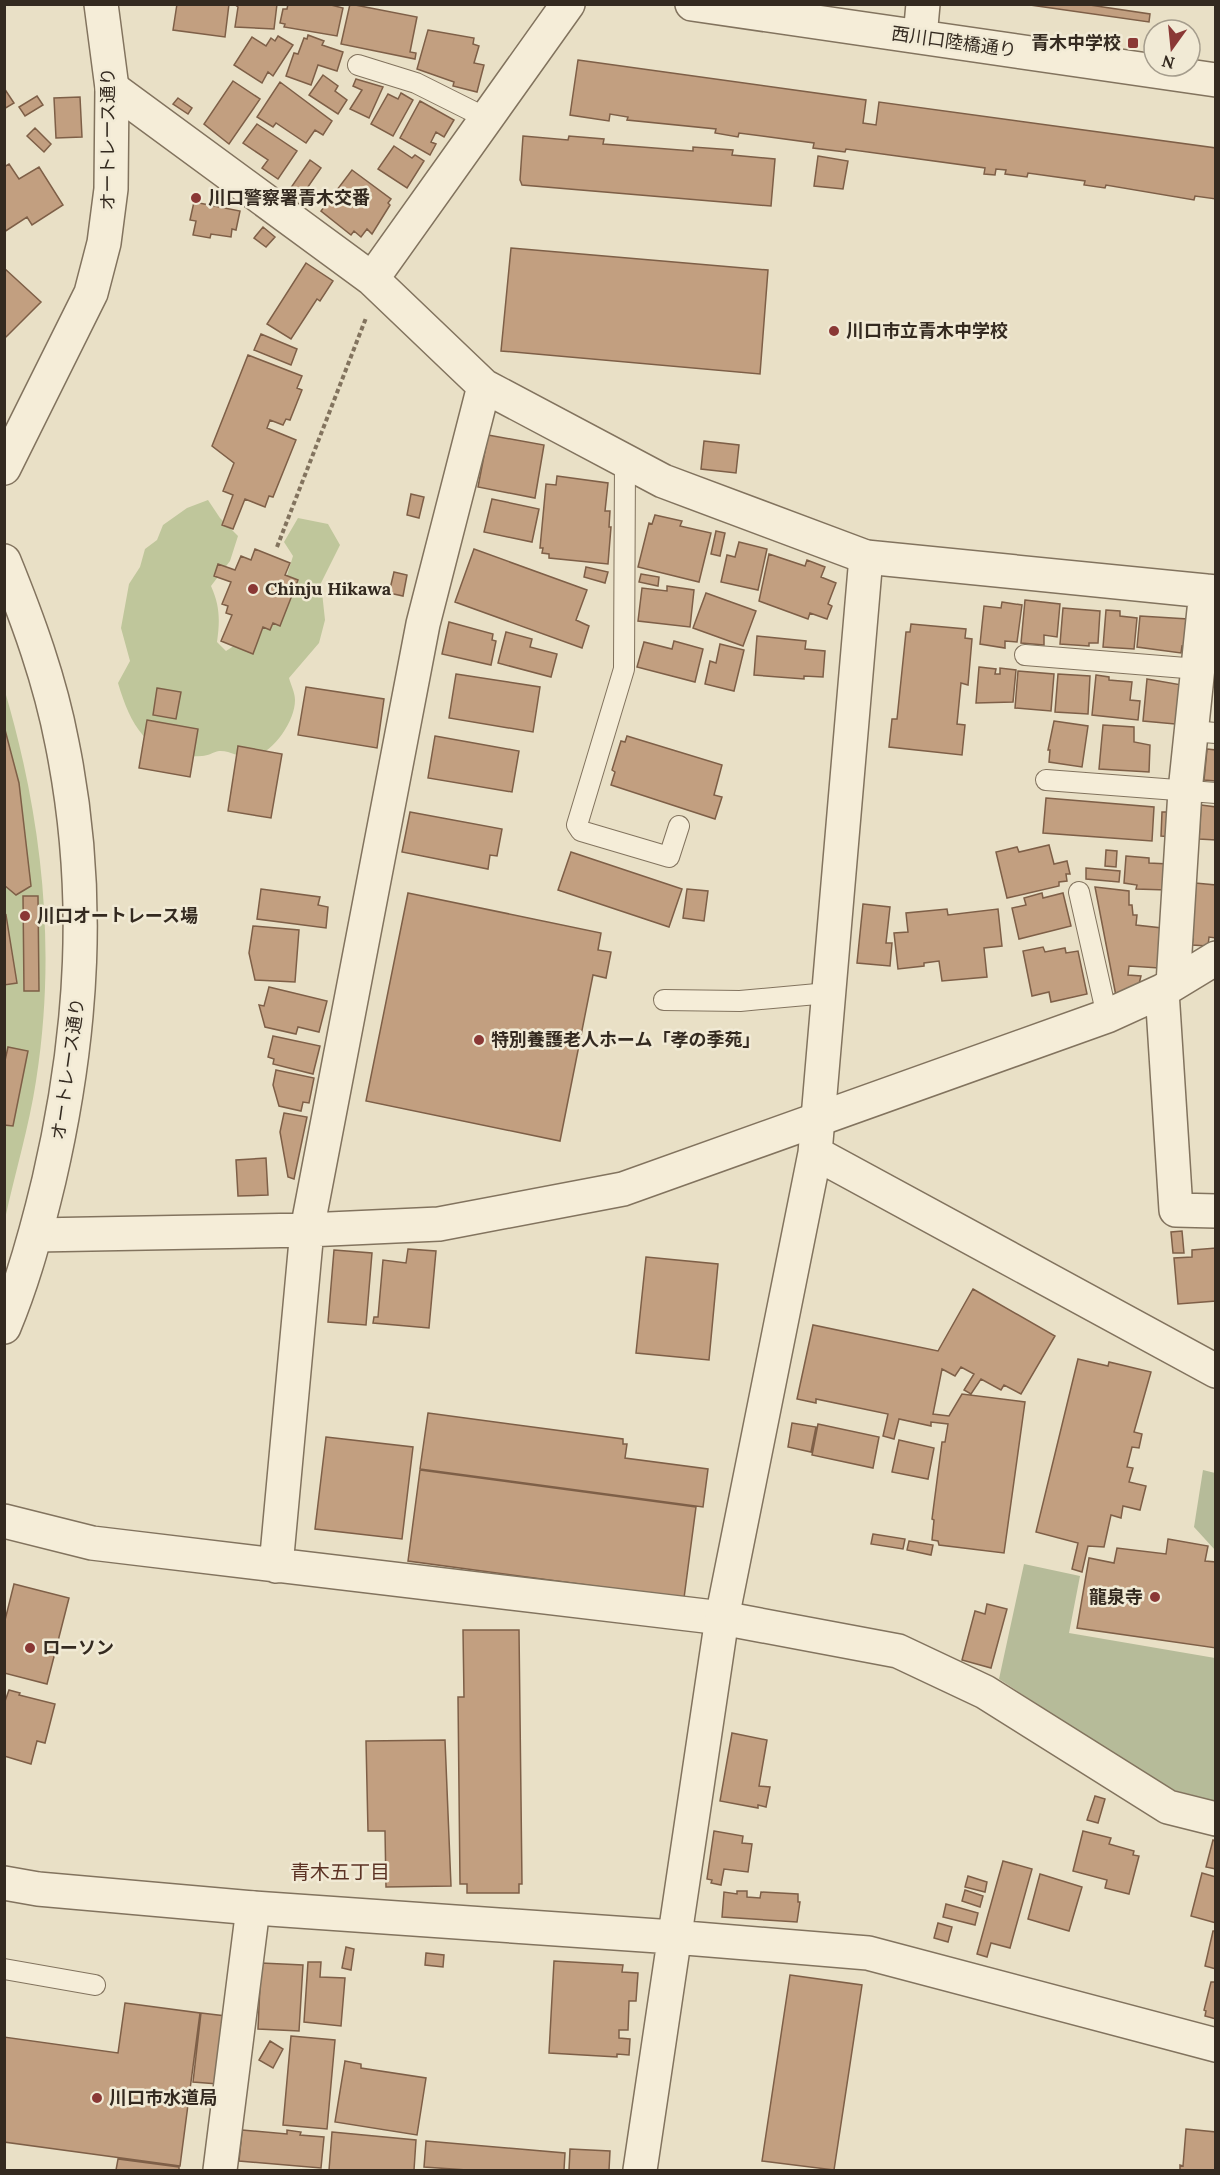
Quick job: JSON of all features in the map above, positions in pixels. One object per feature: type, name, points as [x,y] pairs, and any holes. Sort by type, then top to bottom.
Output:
[{"type":"street","name":"オートレース通り","points":[[4,468],[91,293],[104,243],[111,189],[112,88],[101,4]]},
{"type":"street","points":[[375,283],[568,4]]},
{"type":"street","name":"西川口陸橋通り","points":[[692,4],[1215,80]]},
{"type":"street","points":[[920,37],[923,4]]},
{"type":"street","points":[[112,88],[375,283],[484,386],[663,481],[866,557],[1211,592],[1198,669],[1203,732],[1200,792],[1168,988],[1176,1210],[1215,1211]]},
{"type":"street","points":[[276,1566],[307,1230],[423,624],[484,386]]},
{"type":"street","points":[[640,2170],[722,1618],[815,1153],[866,557]]},
{"type":"street","name":"オートレース通り","points":[[4,561],[28,621],[59,731],[72,804],[80,872],[82,938],[78,1021],[57,1143],[36,1235],[21,1286],[4,1327]]},
{"type":"street","points":[[36,1235],[307,1230],[439,1224],[622,1190],[1107,1016],[1168,988],[1215,958]]},
{"type":"street","points":[[815,1153],[1215,1371]]},
{"type":"street","points":[[4,1521],[92,1543],[722,1618],[898,1651],[985,1692],[1168,1807],[1215,1819]]},
{"type":"street","points":[[4,1884],[253,1908],[868,1953],[1215,2045]]},
{"type":"street","points":[[220,2170],[253,1908]]},
{"type":"lane","points":[[358,65],[416,83],[488,119]]},
{"type":"lane","points":[[625,461],[624,669],[577,825],[581,831],[669,857],[679,826]]},
{"type":"lane","points":[[1025,656],[1198,669]]},
{"type":"lane","points":[[1046,780],[1200,792]]},
{"type":"lane","points":[[1079,892],[1107,1016]]},
{"type":"lane","points":[[664,1000],[740,1001],[828,993]]},
{"type":"lane","points":[[4,1969],[96,1985]]},
{"type":"path","points":[[277,547],[375,283]]},
{"type":"green space","points":[[208,500],[220,518],[238,536],[230,561],[211,586],[218,614],[217,642],[226,651],[243,640],[283,588],[293,556],[284,542],[298,518],[328,524],[340,545],[321,583],[325,620],[319,643],[289,678],[295,700],[291,718],[274,744],[258,756],[250,758],[223,751],[204,756],[184,756],[156,746],[145,738],[136,726],[129,714],[118,683],[130,661],[121,628],[129,584],[140,567],[145,549],[157,540],[163,525],[187,508]]},
{"type":"green space","name":"川口オートレース場","points":[[4,688],[28,785],[42,883],[45,932],[42,1031],[36,1081],[5,1219]]},
{"type":"green space","points":[[1203,1470],[1215,1473],[1215,1550],[1194,1527]]},
{"type":"green space","points":[[1024,1564],[1080,1576],[1069,1633],[1215,1658],[1215,1801],[1162,1787],[999,1679]]},
{"type":"building","points":[[177,4],[229,4],[225,37],[173,30]]},
{"type":"building","points":[[234,4],[277,4],[274,29],[235,27],[238,7]]},
{"type":"building","points":[[288,4],[327,4],[343,8],[337,36],[284,27],[285,24],[280,23],[283,9],[287,9]]},
{"type":"building","points":[[350,4],[417,17],[410,52],[416,53],[415,59],[341,44]]},
{"type":"building","points":[[1023,4],[1083,4],[1150,14],[1150,18],[1142,18],[1142,21]]},
{"type":"building","points":[[428,30],[474,38],[473,44],[479,46],[474,63],[484,65],[477,92],[453,86],[454,82],[417,69]]},
{"type":"building","points":[[308,35],[324,41],[322,45],[343,52],[337,71],[318,65],[311,85],[286,76],[294,53],[298,54],[304,38],[307,39]]},
{"type":"building","points":[[278,36],[293,45],[273,76],[268,72],[262,83],[234,65],[252,37],[266,46],[271,38],[275,41]]},
{"type":"building","points":[[578,60],[866,100],[863,123],[876,125],[879,102],[1216,148],[1216,199],[1195,196],[1194,200],[1106,185],[1105,188],[1084,185],[1085,181],[1028,173],[1027,177],[1005,174],[1006,170],[996,169],[995,175],[984,174],[985,168],[846,149],[845,152],[813,148],[814,143],[739,133],[738,137],[715,133],[716,129],[627,120],[628,117],[610,114],[609,121],[570,115]]},
{"type":"building","points":[[323,75],[338,86],[335,91],[347,100],[338,114],[309,95]]},
{"type":"building","points":[[356,79],[383,87],[369,118],[350,109],[362,90],[353,86]]},
{"type":"building","points":[[233,81],[260,99],[229,144],[204,124]]},
{"type":"building","points":[[280,82],[332,121],[323,135],[315,130],[306,143],[276,123],[273,127],[257,117]]},
{"type":"building","points":[[4,88],[14,103],[4,109]]},
{"type":"building","points":[[401,93],[413,100],[393,136],[371,124],[388,94],[398,99]]},
{"type":"building","points":[[37,96],[43,105],[25,116],[19,107]]},
{"type":"building","points":[[80,97],[82,137],[56,138],[54,98]]},
{"type":"building","points":[[178,98],[192,108],[188,114],[173,104]]},
{"type":"building","points":[[420,101],[454,120],[444,137],[436,132],[431,142],[436,144],[430,155],[400,138]]},
{"type":"building","points":[[257,124],[297,151],[278,179],[262,168],[268,160],[243,143]]},
{"type":"building","points":[[35,128],[51,144],[44,152],[27,136]]},
{"type":"building","points":[[523,136],[568,140],[569,136],[604,139],[603,144],[693,151],[693,147],[733,150],[732,155],[775,159],[771,206],[522,185],[520,180]]},
{"type":"building","points":[[394,146],[412,158],[415,155],[424,161],[407,188],[378,169]]},
{"type":"building","points":[[818,156],[848,161],[843,189],[814,186]]},
{"type":"building","points":[[310,160],[321,168],[301,197],[290,189]]},
{"type":"building","points":[[9,164],[19,179],[39,167],[63,205],[32,225],[27,217],[4,232],[4,167]]},
{"type":"building","points":[[352,170],[391,199],[388,203],[390,205],[372,234],[367,229],[361,237],[354,231],[351,235],[321,211]]},
{"type":"building","points":[[194,202],[240,211],[236,230],[232,229],[231,237],[211,234],[210,238],[193,235],[196,221],[190,220]]},
{"type":"building","points":[[263,227],[275,237],[266,247],[254,238]]},
{"type":"building","points":[[511,248],[768,270],[760,374],[501,351]]},
{"type":"building","points":[[306,263],[333,281],[320,301],[317,299],[291,339],[267,324]]},
{"type":"building","points":[[4,268],[41,302],[4,339]]},
{"type":"building","points":[[261,334],[297,349],[291,365],[254,350]]},
{"type":"building","points":[[248,355],[302,376],[297,388],[302,390],[290,420],[286,419],[283,425],[270,420],[267,428],[296,440],[273,497],[269,496],[265,507],[245,499],[233,529],[222,525],[233,495],[223,491],[234,463],[212,446]]},
{"type":"building","points":[[488,435],[544,445],[535,498],[478,487]]},
{"type":"building","points":[[704,441],[739,445],[736,473],[701,469]]},
{"type":"building","points":[[557,476],[608,483],[605,511],[610,511],[609,527],[611,527],[608,564],[549,558],[549,554],[542,553],[543,548],[540,548],[546,484],[556,485]]},
{"type":"building","points":[[411,494],[424,497],[419,518],[407,515]]},
{"type":"building","points":[[492,499],[539,509],[532,542],[484,532]]},
{"type":"building","points":[[655,515],[682,521],[680,526],[711,533],[699,582],[638,567],[649,523],[652,524]]},
{"type":"building","points":[[716,531],[725,533],[720,556],[711,554]]},
{"type":"building","points":[[739,542],[767,549],[758,590],[721,582],[727,555],[735,557]]},
{"type":"building","points":[[255,549],[290,563],[285,575],[298,580],[280,626],[273,623],[270,630],[263,627],[253,654],[221,641],[232,615],[226,613],[228,606],[222,604],[231,582],[214,576],[218,564],[235,570],[241,556],[251,560]]},
{"type":"building","points":[[474,549],[587,590],[576,620],[589,626],[582,648],[455,602]]},
{"type":"building","points":[[769,554],[805,566],[807,560],[825,567],[821,577],[836,583],[828,604],[832,606],[827,619],[810,613],[808,619],[759,601]]},
{"type":"building","points":[[586,567],[608,572],[605,583],[584,577]]},
{"type":"building","points":[[394,572],[407,575],[403,596],[389,593]]},
{"type":"building","points":[[641,574],[659,577],[658,586],[639,582]]},
{"type":"building","points":[[667,586],[694,590],[690,627],[638,621],[642,588],[667,591]]},
{"type":"building","points":[[706,593],[756,611],[743,646],[693,628]]},
{"type":"building","points":[[1025,600],[1060,604],[1057,637],[1044,635],[1044,645],[1021,643]]},
{"type":"building","points":[[1002,602],[1022,605],[1017,642],[1005,641],[1005,648],[980,644],[984,606],[1001,608]]},
{"type":"building","points":[[1063,608],[1100,611],[1098,643],[1089,643],[1089,646],[1060,644]]},
{"type":"building","points":[[1106,610],[1120,611],[1120,616],[1137,618],[1134,649],[1103,647]]},
{"type":"building","points":[[1140,616],[1188,619],[1186,647],[1182,646],[1181,653],[1137,647]]},
{"type":"building","points":[[449,622],[493,634],[492,640],[496,641],[491,665],[442,654]]},
{"type":"building","points":[[911,624],[966,629],[965,638],[972,639],[968,685],[961,683],[957,724],[965,725],[962,755],[889,747],[892,719],[897,719],[906,632],[910,632]]},
{"type":"building","points":[[506,632],[532,639],[530,647],[557,654],[551,677],[498,663]]},
{"type":"building","points":[[757,636],[806,641],[805,649],[825,651],[823,677],[804,676],[804,679],[754,675]]},
{"type":"building","points":[[674,641],[703,649],[695,682],[637,667],[644,642],[672,649]]},
{"type":"building","points":[[720,644],[744,650],[734,691],[705,684],[710,661],[716,663]]},
{"type":"building","points":[[979,667],[996,669],[995,674],[1000,674],[1000,668],[1016,670],[1013,702],[976,703]]},
{"type":"building","points":[[1018,671],[1054,674],[1051,711],[1015,708]]},
{"type":"building","points":[[456,674],[540,687],[533,732],[449,718]]},
{"type":"building","points":[[1058,674],[1090,676],[1088,714],[1055,712]]},
{"type":"building","points":[[1096,675],[1109,677],[1109,680],[1132,682],[1130,700],[1140,701],[1138,720],[1092,715]]},
{"type":"building","points":[[1147,679],[1182,685],[1179,722],[1176,721],[1175,724],[1143,721]]},
{"type":"building","points":[[306,687],[384,699],[377,748],[298,735]]},
{"type":"building","points":[[157,688],[181,692],[176,719],[153,715]]},
{"type":"building","points":[[147,720],[198,729],[190,777],[139,768]]},
{"type":"building","points":[[1054,721],[1088,726],[1082,767],[1049,762],[1050,750],[1048,750]]},
{"type":"building","points":[[1103,725],[1134,727],[1134,742],[1150,745],[1149,772],[1099,769]]},
{"type":"building","points":[[4,726],[19,783],[31,886],[16,895],[4,885]]},
{"type":"building","points":[[435,736],[519,751],[512,792],[428,778]]},
{"type":"building","points":[[627,736],[722,765],[714,795],[722,797],[715,819],[611,785],[615,772],[612,770],[621,741],[625,742]]},
{"type":"building","points":[[238,746],[282,754],[271,818],[228,811]]},
{"type":"building","points":[[1207,749],[1216,750],[1216,781],[1204,780]]},
{"type":"building","points":[[1046,798],[1154,807],[1152,841],[1043,833]]},
{"type":"building","points":[[1201,805],[1216,807],[1216,840],[1199,839]]},
{"type":"building","points":[[410,812],[502,829],[497,856],[490,855],[488,869],[402,852]]},
{"type":"building","points":[[1162,812],[1173,812],[1172,837],[1161,836]]},
{"type":"building","points":[[1049,845],[1054,864],[1067,861],[1070,874],[1066,874],[1067,881],[1059,882],[1059,886],[1007,898],[996,852],[1017,847],[1019,852]]},
{"type":"building","points":[[1106,850],[1117,851],[1116,867],[1105,866]]},
{"type":"building","points":[[571,852],[682,889],[669,927],[558,890]]},
{"type":"building","points":[[1126,856],[1149,858],[1149,863],[1169,864],[1167,890],[1136,889],[1137,885],[1124,883]]},
{"type":"building","points":[[1086,868],[1120,871],[1119,882],[1086,879]]},
{"type":"building","points":[[1195,883],[1216,885],[1216,938],[1209,937],[1208,946],[1192,945],[1193,939],[1190,939]]},
{"type":"building","points":[[1095,887],[1129,891],[1129,905],[1132,905],[1133,915],[1137,915],[1136,925],[1162,928],[1159,968],[1129,966],[1128,975],[1141,976],[1139,984],[1116,996]]},
{"type":"building","points":[[261,889],[320,897],[318,905],[328,907],[326,928],[257,919]]},
{"type":"building","points":[[687,889],[708,891],[704,921],[683,918]]},
{"type":"building","name":"特別養護老人ホーム「孝の季苑」","points":[[408,893],[601,933],[598,950],[611,952],[606,978],[593,975],[560,1141],[366,1101]]},
{"type":"building","points":[[1042,893],[1043,898],[1063,893],[1071,926],[1019,939],[1012,908],[1026,905],[1024,898]]},
{"type":"building","points":[[23,896],[38,896],[39,991],[24,991]]},
{"type":"building","points":[[863,904],[890,907],[886,943],[892,943],[890,966],[857,963]]},
{"type":"building","points":[[947,909],[948,915],[998,909],[1002,946],[984,948],[987,977],[942,981],[939,961],[924,963],[924,966],[898,969],[894,933],[908,932],[906,913]]},
{"type":"building","points":[[6,915],[17,983],[4,985],[4,916]]},
{"type":"building","points":[[253,926],[299,930],[295,982],[255,980],[249,953]]},
{"type":"building","points":[[1043,947],[1045,952],[1065,948],[1066,953],[1078,951],[1087,994],[1051,1002],[1049,992],[1032,996],[1023,951]]},
{"type":"building","points":[[269,987],[327,1001],[319,1032],[298,1027],[296,1034],[265,1027],[259,1005],[264,1006]]},
{"type":"building","points":[[273,1036],[320,1046],[313,1074],[273,1064],[274,1059],[268,1057]]},
{"type":"building","points":[[8,1047],[28,1051],[13,1126],[4,1125],[4,1065]]},
{"type":"building","points":[[276,1070],[314,1078],[309,1103],[303,1102],[301,1111],[279,1106],[273,1085]]},
{"type":"building","points":[[284,1113],[307,1117],[294,1179],[288,1177],[280,1132]]},
{"type":"building","points":[[266,1158],[268,1195],[238,1196],[236,1160]]},
{"type":"building","points":[[1182,1231],[1184,1253],[1173,1253],[1171,1232]]},
{"type":"building","points":[[1216,1248],[1216,1301],[1178,1304],[1174,1258],[1192,1257],[1192,1250]]},
{"type":"building","points":[[408,1249],[436,1251],[429,1328],[373,1323],[374,1317],[378,1317],[383,1260],[406,1263]]},
{"type":"building","points":[[334,1250],[372,1253],[366,1325],[328,1322]]},
{"type":"building","points":[[646,1257],[718,1264],[709,1360],[636,1353]]},
{"type":"building","points":[[973,1289],[1055,1336],[1021,1394],[1004,1385],[1001,1390],[981,1379],[971,1394],[964,1390],[974,1374],[961,1367],[955,1376],[942,1369],[933,1414],[949,1416],[962,1394],[1025,1402],[1004,1553],[939,1545],[938,1541],[932,1540],[934,1520],[932,1519],[942,1442],[945,1442],[948,1424],[931,1422],[931,1426],[899,1419],[894,1439],[883,1436],[888,1414],[816,1399],[816,1403],[797,1399],[813,1325],[938,1351]]},
{"type":"building","points":[[1078,1359],[1108,1366],[1109,1362],[1151,1372],[1134,1432],[1142,1434],[1139,1448],[1132,1447],[1127,1467],[1133,1468],[1129,1482],[1146,1486],[1140,1510],[1123,1506],[1121,1518],[1111,1515],[1104,1547],[1088,1546],[1082,1572],[1072,1569],[1078,1543],[1036,1532]]},
{"type":"building","points":[[428,1413],[623,1439],[623,1444],[627,1444],[625,1458],[708,1469],[703,1507],[420,1469]]},
{"type":"building","points":[[792,1423],[816,1427],[811,1452],[788,1447]]},
{"type":"building","points":[[818,1424],[879,1437],[873,1468],[812,1455]]},
{"type":"building","points":[[326,1437],[413,1447],[402,1539],[315,1529]]},
{"type":"building","points":[[899,1440],[934,1448],[928,1479],[892,1472]]},
{"type":"building","points":[[420,1470],[696,1507],[684,1598],[408,1561]]},
{"type":"building","points":[[873,1534],[905,1539],[903,1549],[871,1544]]},
{"type":"building","points":[[1168,1539],[1208,1546],[1205,1561],[1216,1562],[1216,1648],[1077,1628],[1089,1558],[1114,1563],[1117,1548],[1166,1554]]},
{"type":"building","points":[[909,1541],[933,1545],[931,1555],[907,1550]]},
{"type":"building","name":"ローソン","points":[[14,1584],[69,1598],[47,1684],[4,1673],[4,1624]]},
{"type":"building","points":[[987,1604],[1007,1609],[991,1668],[962,1660],[975,1611],[985,1614]]},
{"type":"building","points":[[463,1630],[519,1630],[522,1884],[519,1884],[519,1893],[467,1893],[467,1884],[460,1884],[458,1697],[464,1697]]},
{"type":"building","points":[[9,1690],[20,1693],[19,1695],[55,1704],[45,1743],[37,1741],[31,1764],[4,1756],[4,1704]]},
{"type":"building","points":[[732,1733],[767,1740],[759,1786],[770,1787],[766,1807],[758,1805],[758,1808],[720,1801]]},
{"type":"building","points":[[445,1740],[451,1886],[386,1887],[385,1831],[368,1831],[366,1741]]},
{"type":"building","points":[[1095,1796],[1105,1799],[1098,1823],[1087,1820]]},
{"type":"building","points":[[714,1831],[743,1836],[742,1843],[752,1844],[748,1872],[724,1869],[721,1885],[711,1883],[712,1880],[707,1879]]},
{"type":"building","points":[[1083,1831],[1111,1838],[1109,1844],[1134,1851],[1133,1855],[1139,1856],[1129,1894],[1105,1888],[1107,1880],[1073,1871]]},
{"type":"building","points":[[1213,1840],[1216,1841],[1216,1869],[1206,1867]]},
{"type":"building","points":[[1003,1861],[1032,1869],[1010,1948],[991,1943],[987,1957],[977,1954]]},
{"type":"building","points":[[1202,1873],[1216,1877],[1216,1923],[1191,1916]]},
{"type":"building","points":[[1040,1874],[1082,1887],[1069,1931],[1028,1919]]},
{"type":"building","points":[[968,1876],[987,1882],[985,1892],[965,1887]]},
{"type":"building","points":[[965,1890],[983,1896],[980,1907],[962,1901]]},
{"type":"building","points":[[737,1891],[747,1891],[747,1897],[760,1898],[761,1892],[798,1894],[798,1902],[800,1902],[797,1922],[722,1917],[724,1892],[737,1894]]},
{"type":"building","points":[[946,1904],[978,1913],[975,1925],[943,1917]]},
{"type":"building","points":[[938,1923],[952,1927],[948,1942],[934,1938]]},
{"type":"building","points":[[1213,1931],[1216,1931],[1216,1969],[1205,1966]]},
{"type":"building","points":[[346,1947],[354,1949],[351,1970],[342,1968]]},
{"type":"building","points":[[426,1953],[444,1955],[443,1967],[425,1965]]},
{"type":"building","points":[[554,1961],[623,1965],[622,1972],[638,1973],[636,2001],[629,2001],[628,2030],[619,2030],[619,2038],[630,2039],[629,2055],[617,2054],[617,2057],[549,2053]]},
{"type":"building","points":[[308,1962],[321,1962],[320,1977],[345,1978],[341,2026],[304,2022]]},
{"type":"building","points":[[261,1963],[303,1965],[299,2031],[258,2029]]},
{"type":"building","points":[[790,1975],[862,1985],[834,2170],[762,2161]]},
{"type":"building","points":[[1211,1982],[1216,1982],[1216,2019],[1205,2016],[1206,2011],[1204,2010]]},
{"type":"building","name":"川口市水道局","points":[[125,2003],[200,2013],[180,2166],[4,2142],[4,2037],[118,2053]]},
{"type":"building","points":[[201,2013],[226,2016],[218,2084],[193,2082]]},
{"type":"building","points":[[291,2036],[335,2040],[327,2129],[283,2125]]},
{"type":"building","points":[[270,2041],[283,2049],[273,2068],[259,2060]]},
{"type":"building","points":[[345,2061],[361,2064],[361,2068],[426,2078],[417,2135],[335,2122]]},
{"type":"building","points":[[1186,2129],[1216,2132],[1216,2170],[1180,2170],[1180,2165],[1183,2166]]},
{"type":"building","points":[[242,2130],[287,2134],[287,2130],[301,2132],[300,2135],[324,2137],[321,2168],[239,2161]]},
{"type":"building","points":[[332,2132],[416,2140],[414,2170],[329,2170]]},
{"type":"building","points":[[426,2141],[565,2153],[564,2170],[467,2170],[424,2167]]},
{"type":"building","points":[[570,2149],[610,2151],[609,2170],[569,2170]]},
{"type":"building","points":[[118,2159],[179,2167],[179,2170],[116,2170]]},
{"type":"place","name":"青木中学校","points":[[1133,43]]},
{"type":"place","name":"川口警察署青木交番","points":[[196,198]]},
{"type":"place","name":"川口市立青木中学校","points":[[834,331]]},
{"type":"place","name":"Chinju Hikawa","points":[[253,589]]},
{"type":"place","name":"川口オートレース場","points":[[25,916]]},
{"type":"place","name":"特別養護老人ホーム「孝の季苑」","points":[[479,1040]]},
{"type":"place","name":"龍泉寺","points":[[1155,1597]]},
{"type":"place","name":"ローソン","points":[[30,1648]]},
{"type":"place","name":"川口市水道局","points":[[97,2098]]},
{"type":"district","name":"青木五丁目","points":[[340,1872]]}]
